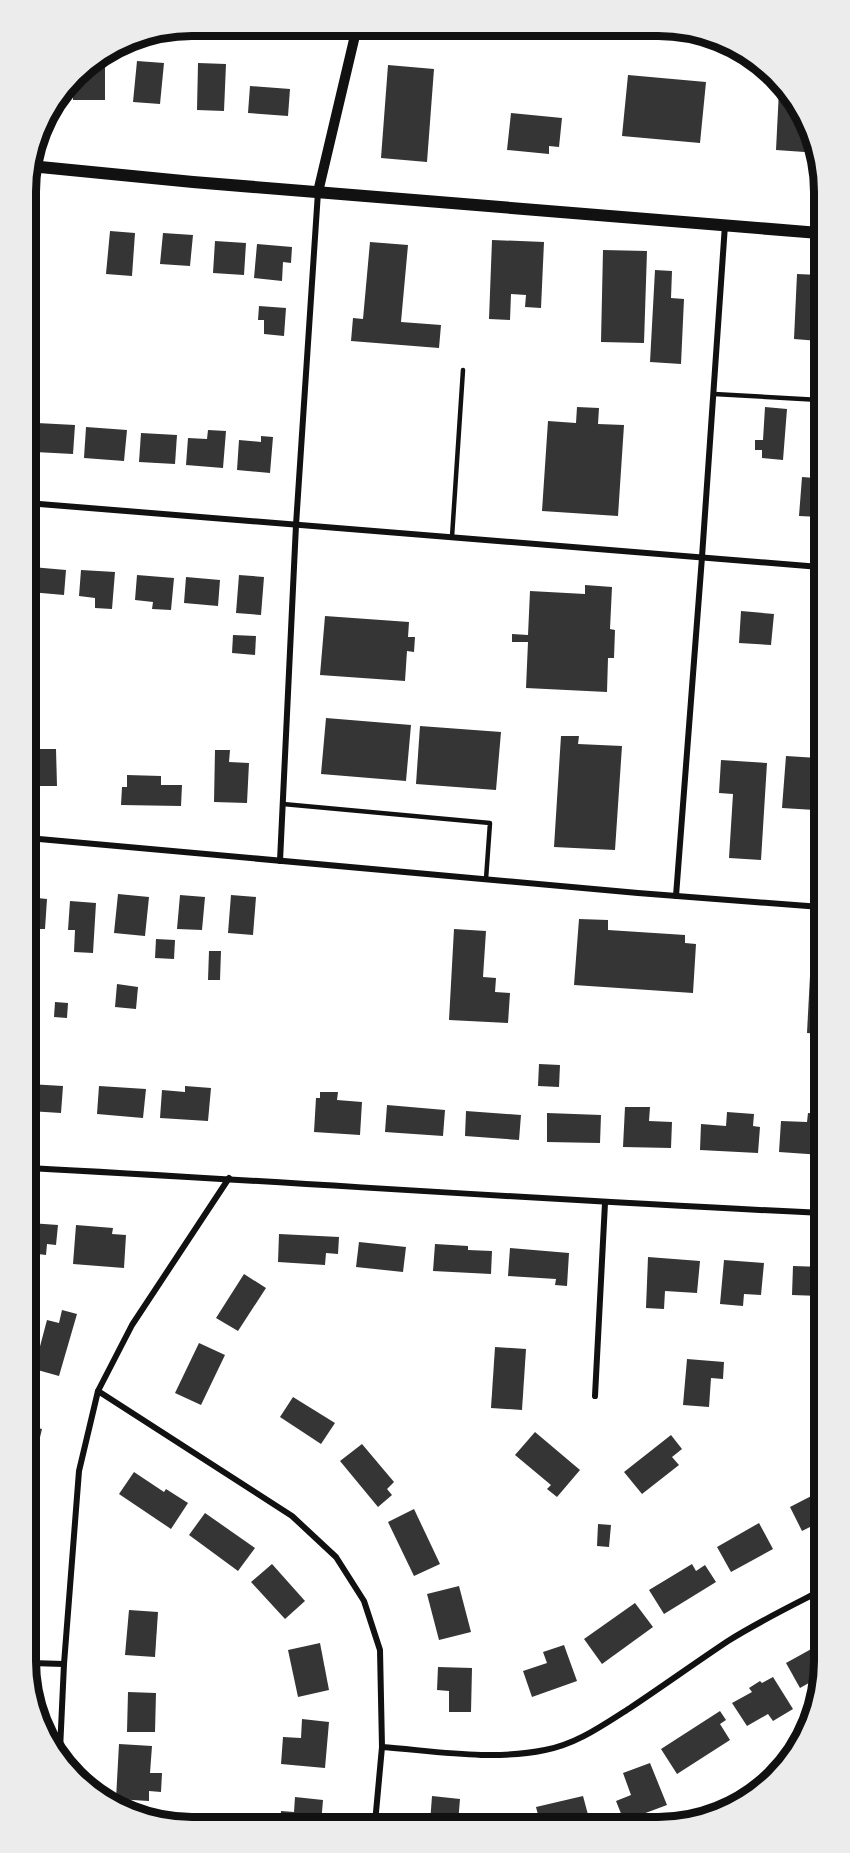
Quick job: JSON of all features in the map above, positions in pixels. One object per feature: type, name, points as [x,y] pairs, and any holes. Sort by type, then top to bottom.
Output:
[{"type":"main road","points":[[38,167],[814,233]]},
{"type":"street","points":[[280,861],[296,525],[318,192],[355,36]]},
{"type":"street","points":[[676,896],[725,225]]},
{"type":"street","points":[[36,503],[814,566]]},
{"type":"street","points":[[36,839],[814,906]]},
{"type":"street","points":[[36,1168],[229,1178],[605,1203],[814,1213]]},
{"type":"street","points":[[60,1745],[79,1471],[98,1391],[132,1325],[229,1178]]},
{"type":"street","points":[[595,1396],[605,1203]]},
{"type":"street","points":[[98,1391],[292,1516],[336,1557],[364,1601],[380,1650],[382,1747],[376,1817]]},
{"type":"street","points":[[382,1747],[476,1755],[519,1754],[570,1743],[600,1728],[728,1641],[814,1594]]},
{"type":"street","points":[[36,1663],[64,1664]]},
{"type":"lane","points":[[452,537],[463,370]]},
{"type":"lane","points":[[714,394],[814,400]]},
{"type":"lane","points":[[283,804],[490,823],[486,879]]},
{"type":"building","points":[[188,36],[211,36],[211,39]]},
{"type":"building","points":[[137,61],[164,63],[160,104],[133,102]]},
{"type":"building","points":[[198,63],[226,64],[224,111],[197,110]]},
{"type":"building","points":[[105,65],[105,100],[73,100],[73,92],[97,68]]},
{"type":"building","points":[[388,65],[434,69],[427,162],[381,158]]},
{"type":"building","points":[[628,75],[706,82],[700,143],[622,136]]},
{"type":"building","points":[[250,86],[290,89],[288,116],[248,113]]},
{"type":"building","points":[[779,94],[793,114],[809,152],[776,150]]},
{"type":"building","points":[[511,113],[562,118],[559,147],[549,146],[549,154],[507,150]]},
{"type":"building","points":[[36,227],[37,227],[36,268]]},
{"type":"building","points":[[110,231],[135,233],[132,276],[106,274]]},
{"type":"building","points":[[163,233],[193,235],[190,266],[160,264]]},
{"type":"building","points":[[492,240],[544,242],[541,308],[525,307],[526,295],[511,294],[510,320],[489,319]]},
{"type":"building","points":[[215,241],[246,243],[244,275],[213,273]]},
{"type":"building","points":[[370,242],[408,245],[401,322],[441,325],[439,348],[351,341],[353,318],[363,319]]},
{"type":"building","points":[[257,244],[292,247],[291,263],[283,262],[282,281],[254,278]]},
{"type":"building","points":[[603,250],[647,251],[644,343],[601,342]]},
{"type":"building","points":[[655,270],[672,271],[671,298],[684,299],[681,364],[650,362]]},
{"type":"building","points":[[797,274],[814,275],[814,341],[794,339]]},
{"type":"building","points":[[259,306],[286,308],[284,336],[264,334],[264,320],[258,320]]},
{"type":"building","points":[[577,407],[599,408],[598,424],[624,425],[618,516],[542,511],[548,421],[576,423]]},
{"type":"building","points":[[765,407],[787,409],[783,460],[762,458],[762,450],[755,450],[755,440],[763,440]]},
{"type":"building","points":[[37,423],[75,425],[73,454],[36,452]]},
{"type":"building","points":[[86,427],[127,430],[124,461],[84,458]]},
{"type":"building","points":[[208,430],[226,431],[223,468],[186,465],[188,438],[207,439]]},
{"type":"building","points":[[141,433],[177,435],[175,464],[139,462]]},
{"type":"building","points":[[261,436],[273,437],[270,473],[237,470],[239,440],[261,442]]},
{"type":"building","points":[[802,477],[814,478],[814,517],[799,516]]},
{"type":"building","points":[[36,567],[66,570],[64,595],[36,593]]},
{"type":"building","points":[[81,570],[115,572],[112,609],[95,608],[95,598],[79,596]]},
{"type":"building","points":[[137,575],[174,578],[171,610],[152,609],[153,602],[135,600]]},
{"type":"building","points":[[239,575],[264,577],[261,615],[236,613]]},
{"type":"building","points":[[186,577],[220,580],[218,606],[184,603]]},
{"type":"building","points":[[585,585],[612,587],[610,629],[615,630],[614,658],[608,658],[607,692],[526,688],[528,642],[512,642],[512,634],[528,635],[530,591],[585,594]]},
{"type":"building","points":[[741,611],[774,614],[771,645],[739,643]]},
{"type":"building","points":[[325,616],[409,622],[408,637],[415,637],[414,652],[407,651],[405,681],[320,675]]},
{"type":"building","points":[[233,635],[256,636],[255,655],[232,653]]},
{"type":"building","points":[[326,718],[411,725],[406,781],[321,774]]},
{"type":"building","points":[[420,726],[501,732],[496,790],[416,784]]},
{"type":"building","points":[[561,736],[579,736],[578,744],[622,746],[615,850],[554,847]]},
{"type":"building","points":[[36,749],[56,749],[57,786],[36,786]]},
{"type":"building","points":[[215,750],[230,750],[229,762],[249,763],[247,803],[214,802]]},
{"type":"building","points":[[786,756],[814,758],[814,810],[782,808]]},
{"type":"building","points":[[721,760],[767,763],[761,860],[729,858],[733,794],[719,793]]},
{"type":"building","points":[[127,775],[161,776],[161,785],[182,785],[181,806],[121,805],[122,787],[127,787]]},
{"type":"building","points":[[118,894],[149,897],[145,936],[114,933]]},
{"type":"building","points":[[180,895],[205,897],[202,930],[177,929]]},
{"type":"building","points":[[231,895],[256,897],[253,935],[228,933]]},
{"type":"building","points":[[36,898],[47,899],[45,929],[38,929],[37,948]]},
{"type":"building","points":[[70,901],[96,903],[93,953],[74,952],[75,930],[68,930]]},
{"type":"building","points":[[579,919],[608,920],[608,930],[685,935],[685,943],[696,944],[693,993],[574,985]]},
{"type":"building","points":[[454,929],[486,931],[483,977],[496,978],[495,992],[510,993],[508,1023],[449,1020]]},
{"type":"building","points":[[156,939],[175,940],[174,959],[155,958]]},
{"type":"building","points":[[209,951],[221,951],[220,980],[208,980]]},
{"type":"building","points":[[811,957],[814,957],[814,1033],[807,1033]]},
{"type":"building","points":[[36,958],[40,958],[38,986],[36,986]]},
{"type":"building","points":[[117,984],[138,987],[136,1009],[115,1007]]},
{"type":"building","points":[[55,1002],[68,1003],[67,1018],[54,1017]]},
{"type":"building","points":[[539,1064],[560,1065],[559,1087],[538,1086]]},
{"type":"building","points":[[36,1084],[63,1086],[61,1113],[36,1111]]},
{"type":"building","points":[[99,1086],[146,1089],[143,1118],[97,1114]]},
{"type":"building","points":[[185,1086],[211,1088],[208,1121],[160,1118],[162,1090],[185,1092]]},
{"type":"building","points":[[320,1092],[338,1092],[337,1100],[362,1102],[360,1135],[314,1132],[316,1098],[320,1098]]},
{"type":"building","points":[[387,1105],[445,1110],[443,1136],[385,1132]]},
{"type":"building","points":[[625,1107],[650,1107],[649,1121],[672,1122],[671,1148],[623,1147]]},
{"type":"building","points":[[466,1111],[521,1115],[519,1140],[465,1136]]},
{"type":"building","points":[[727,1112],[754,1114],[753,1126],[760,1127],[758,1153],[700,1150],[701,1124],[726,1126]]},
{"type":"building","points":[[547,1113],[601,1115],[600,1143],[547,1142]]},
{"type":"building","points":[[808,1113],[814,1113],[814,1154],[779,1152],[781,1121],[807,1122]]},
{"type":"building","points":[[36,1223],[58,1225],[56,1245],[47,1244],[46,1255],[36,1254]]},
{"type":"building","points":[[76,1225],[113,1228],[112,1234],[126,1235],[124,1268],[73,1264]]},
{"type":"building","points":[[279,1234],[339,1237],[338,1254],[326,1253],[325,1265],[278,1262]]},
{"type":"building","points":[[359,1242],[406,1247],[403,1272],[356,1267]]},
{"type":"building","points":[[435,1244],[468,1246],[468,1250],[492,1251],[491,1274],[433,1271]]},
{"type":"building","points":[[510,1248],[569,1253],[567,1286],[555,1285],[556,1279],[508,1276]]},
{"type":"building","points":[[648,1257],[700,1261],[697,1293],[665,1291],[664,1309],[646,1308]]},
{"type":"building","points":[[724,1260],[764,1263],[761,1295],[744,1294],[743,1306],[720,1304]]},
{"type":"building","points":[[793,1266],[814,1267],[814,1296],[792,1295]]},
{"type":"building","points":[[244,1274],[266,1288],[238,1331],[216,1318]]},
{"type":"building","points":[[62,1310],[77,1314],[59,1376],[36,1370],[36,1361],[47,1320],[59,1323]]},
{"type":"building","points":[[199,1343],[225,1355],[201,1405],[175,1393]]},
{"type":"building","points":[[495,1347],[526,1349],[522,1410],[491,1408]]},
{"type":"building","points":[[687,1359],[724,1362],[723,1379],[711,1378],[709,1407],[683,1405]]},
{"type":"building","points":[[293,1397],[335,1423],[321,1444],[280,1417]]},
{"type":"building","points":[[36,1428],[42,1429],[36,1454]]},
{"type":"building","points":[[535,1432],[580,1470],[557,1497],[547,1489],[551,1485],[515,1455]]},
{"type":"building","points":[[671,1435],[682,1449],[672,1457],[679,1465],[642,1494],[624,1472]]},
{"type":"building","points":[[362,1444],[394,1482],[387,1489],[392,1495],[378,1507],[340,1461]]},
{"type":"building","points":[[134,1472],[164,1492],[166,1489],[188,1503],[171,1529],[119,1494]]},
{"type":"building","points":[[814,1495],[814,1525],[802,1531],[790,1507]]},
{"type":"building","points":[[414,1509],[440,1564],[414,1576],[388,1522]]},
{"type":"building","points":[[205,1513],[255,1548],[238,1571],[189,1535]]},
{"type":"building","points":[[759,1523],[773,1549],[731,1572],[717,1547]]},
{"type":"building","points":[[598,1524],[611,1525],[609,1547],[597,1546]]},
{"type":"building","points":[[272,1564],[305,1601],[285,1619],[251,1582]]},
{"type":"building","points":[[692,1564],[696,1571],[705,1565],[716,1582],[664,1614],[649,1590]]},
{"type":"building","points":[[459,1586],[471,1632],[439,1640],[427,1594]]},
{"type":"building","points":[[635,1603],[653,1627],[602,1664],[584,1639]]},
{"type":"building","points":[[129,1610],[158,1612],[155,1657],[125,1655]]},
{"type":"building","points":[[320,1643],[329,1690],[298,1697],[288,1650]]},
{"type":"building","points":[[564,1645],[577,1681],[532,1697],[523,1671],[547,1663],[543,1652]]},
{"type":"building","points":[[814,1648],[813,1681],[800,1688],[786,1663]]},
{"type":"building","points":[[438,1667],[472,1668],[471,1712],[449,1712],[449,1691],[437,1690]]},
{"type":"building","points":[[773,1677],[793,1709],[773,1721],[768,1714],[747,1726],[732,1703],[752,1692],[749,1688],[760,1681],[762,1683]]},
{"type":"building","points":[[128,1692],[156,1693],[155,1732],[127,1732]]},
{"type":"building","points":[[720,1711],[726,1720],[720,1724],[730,1740],[677,1774],[661,1749]]},
{"type":"building","points":[[302,1719],[329,1722],[325,1768],[281,1764],[283,1737],[301,1738]]},
{"type":"building","points":[[119,1744],[152,1746],[150,1773],[162,1773],[161,1792],[149,1791],[149,1801],[116,1797]]},
{"type":"building","points":[[650,1763],[667,1805],[635,1817],[622,1817],[616,1801],[631,1795],[623,1773]]},
{"type":"building","points":[[432,1796],[460,1799],[458,1817],[430,1817]]},
{"type":"building","points":[[583,1796],[589,1817],[538,1817],[536,1807]]},
{"type":"building","points":[[295,1797],[323,1800],[322,1817],[281,1817],[281,1811],[294,1812]]}]
